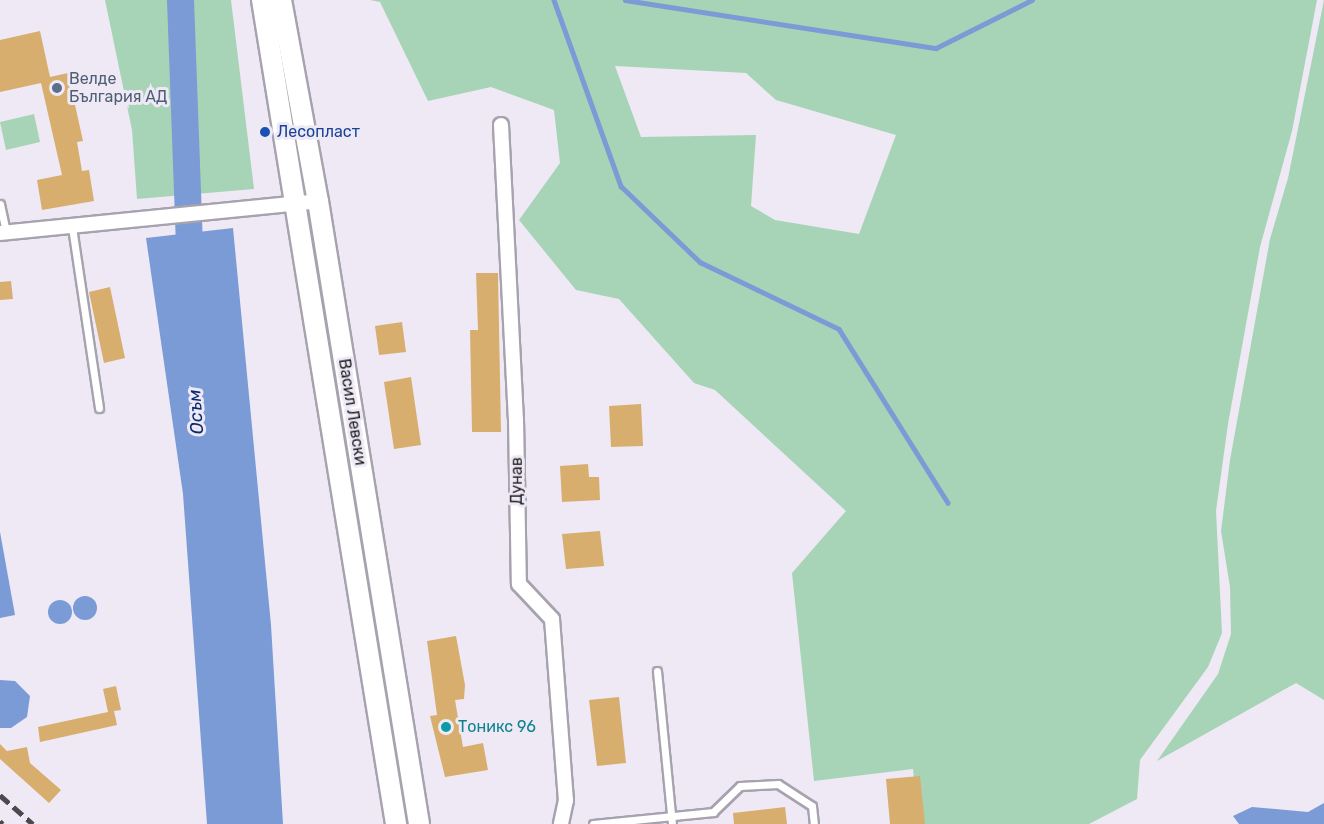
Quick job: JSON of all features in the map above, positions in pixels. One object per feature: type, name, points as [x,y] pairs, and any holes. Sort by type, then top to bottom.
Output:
[{"type":"main road","name":"Васил Левски","points":[[262,0],[297,203],[396,824]]},
{"type":"main road","name":"Васил Левски","points":[[281,0],[318,201],[419,824]]},
{"type":"street","name":"Дунав","points":[[501,125],[516,419],[519,584],[552,620],[566,800],[561,824]]},
{"type":"street","points":[[3,233],[140,222],[318,201]]},
{"type":"lane","points":[[0,204],[3,233]]},
{"type":"lane","points":[[72,227],[99,408]]},
{"type":"lane","points":[[657,671],[672,820]]},
{"type":"lane","points":[[593,824],[672,820],[713,812],[740,786],[778,784],[812,806],[814,824]]},
{"type":"green space","points":[[105,0],[231,0],[254,189],[137,199],[132,130]]},
{"type":"green space","points":[[370,0],[1317,0],[1292,131],[1260,247],[1228,424],[1216,511],[1222,633],[1208,667],[1140,760],[1137,799],[1089,824],[918,824],[913,769],[814,781],[792,573],[846,511],[715,390],[694,383],[619,299],[576,290],[519,220],[560,163],[554,110],[491,87],[428,101],[380,2]],"holes":[[[615,66],[746,73],[776,100],[896,135],[859,234],[775,220],[751,206],[756,135],[641,137]]]},
{"type":"green space","points":[[1324,0],[1324,700],[1296,683],[1157,761],[1218,674],[1231,634],[1230,587],[1221,531],[1230,460],[1270,239],[1288,178]]},
{"type":"green space","points":[[34,114],[40,142],[6,150],[0,122]]},
{"type":"water","points":[[233,228],[271,625],[283,824],[207,824],[183,494],[146,238]]},
{"type":"water","points":[[0,532],[15,615],[0,618]]},
{"type":"water","points":[[85,596],[90,597],[96,603],[96,613],[90,619],[85,620],[80,619],[74,613],[73,608],[74,603],[80,597]]},
{"type":"water","points":[[60,600],[68,604],[72,612],[68,620],[60,624],[52,620],[48,612],[52,604]]},
{"type":"water","points":[[0,680],[15,681],[30,696],[27,717],[11,728],[0,728]]},
{"type":"water","points":[[1324,803],[1324,824],[1239,824],[1233,816],[1252,807],[1308,812]]},
{"type":"building","name":"Велде България АД","points":[[40,31],[50,77],[68,73],[83,141],[77,142],[82,171],[89,170],[94,201],[42,210],[37,180],[62,175],[41,83],[0,92],[0,40]]},
{"type":"building","points":[[476,273],[498,273],[501,432],[472,432],[470,330],[478,330]]},
{"type":"building","points":[[11,281],[13,299],[0,300],[0,282]]},
{"type":"building","points":[[110,287],[125,358],[104,363],[89,292]]},
{"type":"building","points":[[402,322],[406,352],[379,355],[375,326]]},
{"type":"building","points":[[411,377],[421,445],[394,449],[384,382]]},
{"type":"building","points":[[641,404],[643,446],[611,447],[609,406]]},
{"type":"building","points":[[588,464],[589,477],[599,477],[600,500],[562,502],[560,466]]},
{"type":"building","points":[[600,531],[604,566],[566,569],[562,534]]},
{"type":"building","points":[[456,636],[465,685],[464,699],[455,700],[463,747],[483,743],[488,770],[445,777],[430,716],[437,715],[427,641]]},
{"type":"building","points":[[116,686],[121,710],[114,711],[117,725],[40,742],[38,727],[108,712],[103,689]]},
{"type":"building","points":[[619,697],[626,763],[597,766],[589,700]]},
{"type":"building","points":[[0,744],[7,751],[27,747],[30,763],[61,790],[49,803],[0,759]]},
{"type":"building","points":[[920,776],[925,824],[890,824],[886,779]]},
{"type":"building","points":[[785,807],[787,824],[734,824],[733,813]]},
{"type":"waterway","name":"Осъм","points":[[180,0],[190,269]]},
{"type":"waterway","points":[[554,0],[621,186],[700,262],[839,329],[948,503]]},
{"type":"waterway","points":[[625,0],[936,48],[1032,0]]},
{"type":"railway","points":[[0,795],[33,824]]},
{"type":"railway","points":[[0,821],[3,824]]},
{"type":"place","name":"Велде България АД","points":[[57,88]]},
{"type":"place","name":"Лесопласт","points":[[265,132]]},
{"type":"place","name":"Тоникс 96","points":[[446,727]]}]
